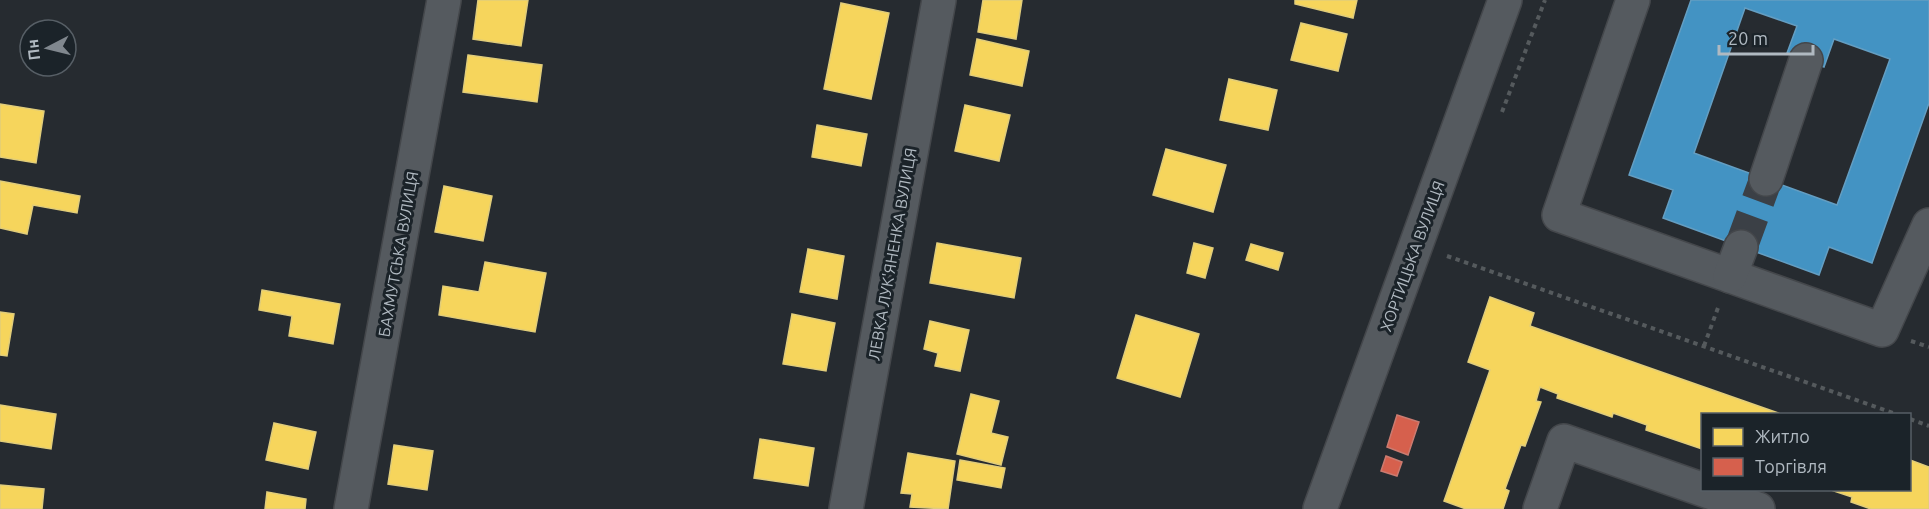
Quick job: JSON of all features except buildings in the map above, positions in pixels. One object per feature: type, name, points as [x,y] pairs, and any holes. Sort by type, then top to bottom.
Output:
[{"type":"street","name":"БАХМУТСЬКА ВУЛИЦЯ","points":[[351,509],[444,0]]},
{"type":"street","name":"ЛЕВКА ЛУК'ЯНЕНКА ВУЛИЦЯ","points":[[846,509],[939,0]]},
{"type":"street","points":[[1633,0],[1558,215],[1735,261],[1882,330],[1929,225]]},
{"type":"street","name":"ХОРТИЦЬКА ВУЛИЦЯ","points":[[1320,509],[1503,1]]},
{"type":"street","points":[[1766,178],[1806,60]]},
{"type":"street","points":[[1540,509],[1564,441],[1701,489]]},
{"type":"street","points":[[1707,491],[1758,509]]},
{"type":"path","points":[[1446,256],[1893,413]]},
{"type":"path","points":[[1704,346],[1735,261]]},
{"type":"path","points":[[1911,419],[1929,426]]},
{"type":"tunnel","points":[[1741,247],[1766,179]]}]
